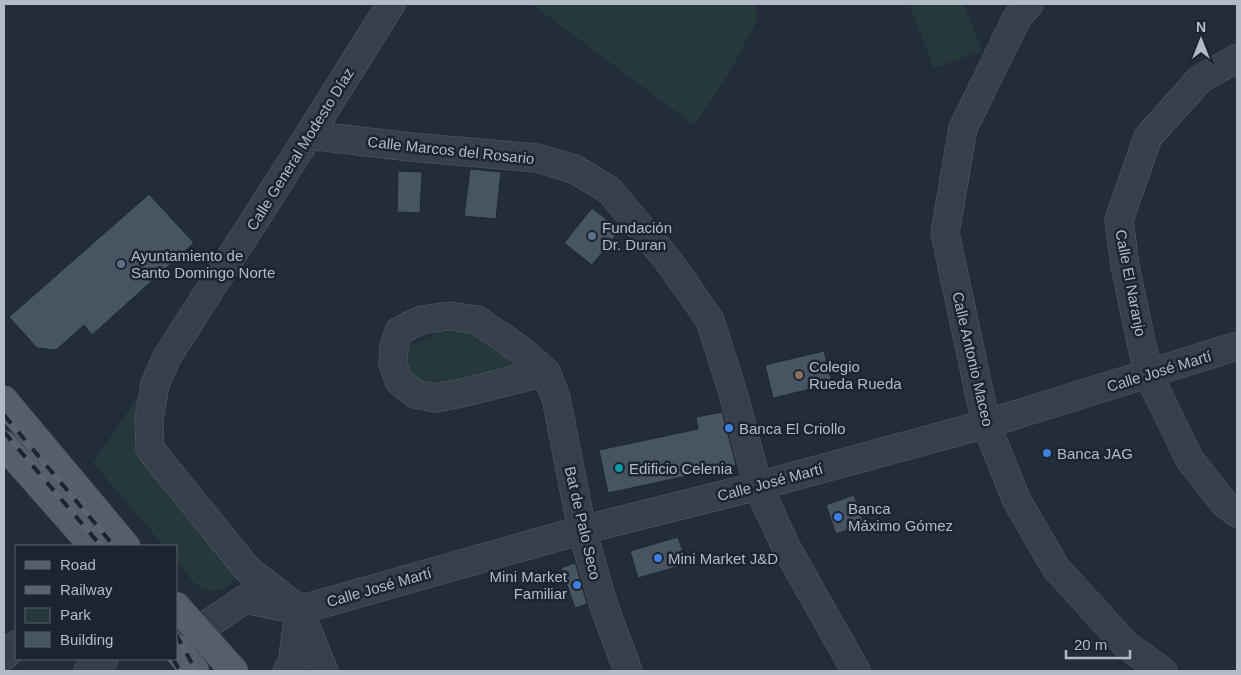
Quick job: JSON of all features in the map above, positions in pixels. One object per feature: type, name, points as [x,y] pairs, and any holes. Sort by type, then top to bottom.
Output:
[{"type":"main road","points":[[4,400],[125,545]]},
{"type":"main road","points":[[4,445],[93,545]]},
{"type":"main road","points":[[178,608],[234,671]]},
{"type":"street","name":"Calle General Modesto Díaz","points":[[299,610],[248,570],[150,449],[149,420],[155,384],[167,357],[391,4]]},
{"type":"street","name":"Calle Antonio Maceo","points":[[1029,4],[1017,18],[963,128],[945,232],[986,424],[1017,501],[1056,568],[1126,645],[1164,671]]},
{"type":"street","name":"Calle El Naranjo","points":[[1237,58],[1200,79],[1148,137],[1119,220],[1125,266],[1148,374],[1190,460],[1224,502],[1237,512]]},
{"type":"street","name":"Calle Marcos del Rosario","points":[[309,135],[410,147],[537,158],[574,169],[609,190],[667,259],[710,320],[733,393],[758,486],[786,548],[856,671]]},
{"type":"street","name":"Bat de Palo Seco","points":[[546,372],[435,398],[415,394],[399,381],[393,364],[394,347],[399,332],[421,320],[450,316],[477,320],[518,348],[546,372],[556,398],[582,530],[604,606],[628,671]]},
{"type":"street","name":"Calle José Martí","points":[[299,610],[582,530],[758,486],[986,424],[1237,346]]},
{"type":"street","points":[[184,658],[198,631],[246,599],[299,610]]},
{"type":"street","points":[[287,671],[292,664],[299,610]]},
{"type":"street","points":[[299,610],[324,671]]},
{"type":"street","points":[[4,656],[15,647]]},
{"type":"street","points":[[88,671],[103,660]]},
{"type":"green space","points":[[532,4],[756,4],[756,23],[727,76],[694,125]]},
{"type":"green space","points":[[909,4],[964,4],[982,51],[934,68]]},
{"type":"green space","points":[[475,331],[506,351],[519,370],[428,390],[406,373],[405,348],[438,333]]},
{"type":"green space","points":[[147,383],[143,415],[238,568],[229,585],[213,591],[200,587],[194,582],[178,563],[178,545],[163,545],[93,463]]},
{"type":"building","points":[[470,169],[501,172],[496,219],[464,216]]},
{"type":"building","points":[[398,171],[422,172],[420,213],[397,212]]},
{"type":"building","name":"Ayuntamiento de Santo Domingo Norte","points":[[149,194],[194,243],[92,335],[84,325],[56,350],[37,348],[9,317]]},
{"type":"building","name":"Fundación Dr. Duran","points":[[592,208],[620,230],[592,265],[564,243]]},
{"type":"building","name":"Colegio Rueda Rueda","points":[[824,351],[832,384],[773,398],[765,365]]},
{"type":"building","points":[[722,412],[736,464],[734,466],[608,493],[599,450],[698,429],[696,417]]},
{"type":"building","points":[[854,495],[864,524],[836,534],[826,505]]},
{"type":"building","name":"Mini Market J&D","points":[[678,537],[687,564],[638,578],[630,551]]},
{"type":"building","name":"Mini Market Familiar","points":[[574,563],[587,604],[575,608],[561,568]]},
{"type":"railway","points":[[4,415],[113,545]]},
{"type":"railway","points":[[4,432],[100,545]]},
{"type":"railway","points":[[178,638],[196,671]]},
{"type":"railway","points":[[174,660],[180,671]]},
{"type":"place","name":"Fundación Dr. Duran","points":[[592,236]]},
{"type":"place","name":"Ayuntamiento de Santo Domingo Norte","points":[[121,264]]},
{"type":"place","name":"Colegio Rueda Rueda","points":[[799,375]]},
{"type":"place","name":"Banca El Criollo","points":[[729,428]]},
{"type":"place","name":"Banca JAG","points":[[1047,453]]},
{"type":"place","name":"Edificio Celenia","points":[[619,468]]},
{"type":"place","name":"Banca Máximo Gómez","points":[[838,517]]},
{"type":"place","name":"Mini Market J&D","points":[[658,558]]},
{"type":"place","name":"Mini Market Familiar","points":[[577,585]]}]
